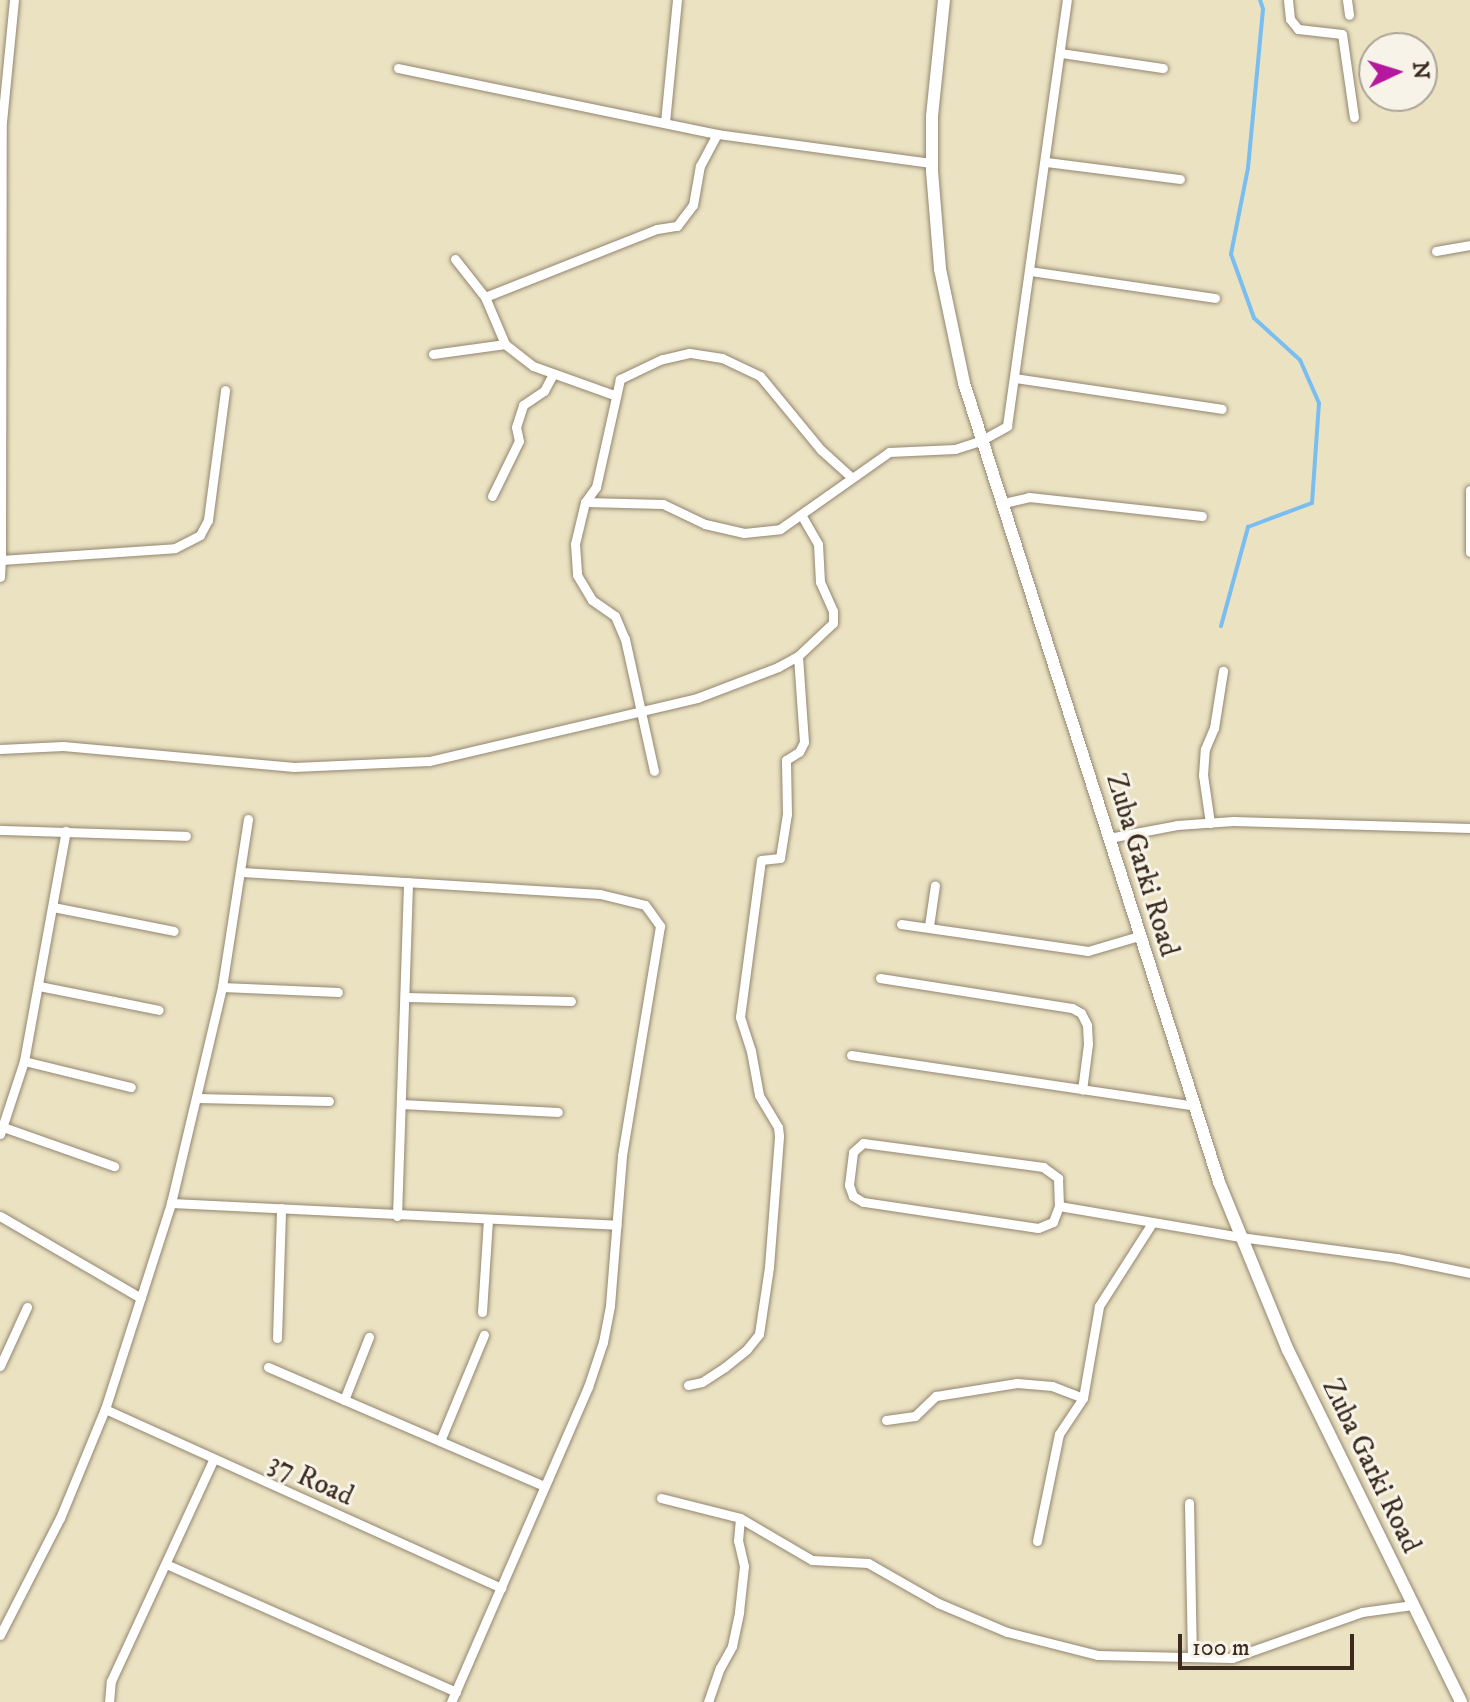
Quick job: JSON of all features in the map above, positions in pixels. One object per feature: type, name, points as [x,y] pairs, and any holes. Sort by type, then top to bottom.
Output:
[{"type":"main road","name":"Zuba Garki Road","points":[[944,0],[932,116],[932,163],[940,269],[964,383],[1139,936],[1240,1237],[1288,1350],[1461,1702]]},
{"type":"street","points":[[0,577],[2,122],[14,0]]},
{"type":"street","points":[[665,122],[677,0]]},
{"type":"street","points":[[585,502],[663,504],[705,524],[744,533],[780,529],[850,476],[889,452],[937,452],[982,440],[1007,426],[1047,162],[1067,0]]},
{"type":"street","points":[[1288,0],[1290,19],[1298,29],[1342,34],[1354,117]]},
{"type":"street","points":[[1347,0],[1349,15]]},
{"type":"street","points":[[1061,53],[1163,68]]},
{"type":"street","points":[[398,68],[717,134],[932,163]]},
{"type":"street","points":[[485,297],[657,229],[677,226],[693,205],[700,166],[717,134]]},
{"type":"street","points":[[1047,162],[1180,179]]},
{"type":"street","points":[[1436,251],[1470,245]]},
{"type":"street","points":[[455,259],[485,297],[505,344],[533,366],[614,395]]},
{"type":"street","points":[[1030,271],[1215,298]]},
{"type":"street","points":[[433,354],[505,344]]},
{"type":"street","points":[[654,771],[625,639],[615,616],[592,600],[577,575],[575,544],[585,502],[596,487],[620,379],[662,359],[689,353],[722,358],[760,376],[821,450],[850,476]]},
{"type":"street","points":[[492,496],[519,441],[516,427],[523,405],[544,391],[553,374]]},
{"type":"street","points":[[1015,378],[1222,409]]},
{"type":"street","points":[[1,560],[175,548],[200,535],[208,520],[225,390]]},
{"type":"street","points":[[1470,490],[1470,552]]},
{"type":"street","points":[[1004,503],[1029,497],[1202,516]]},
{"type":"street","points":[[0,749],[63,746],[189,756],[249,765],[367,766],[429,761],[697,698],[798,656],[833,623],[828,594],[820,582],[818,544],[801,515]]},
{"type":"street","points":[[688,1385],[702,1382],[725,1367],[747,1349],[759,1334],[769,1267],[779,1136],[778,1127],[759,1095],[740,1017],[761,860],[780,858],[787,814],[786,760],[799,752],[804,742],[798,656]]},
{"type":"street","points":[[1210,823],[1204,762],[1223,671]]},
{"type":"street","points":[[0,1635],[60,1518],[105,1409],[171,1203],[222,987],[248,819]]},
{"type":"street","points":[[1109,838],[1136,830],[1210,823],[1470,828]]},
{"type":"street","points":[[0,830],[186,836]]},
{"type":"street","points":[[66,831],[24,1061],[2,1130],[114,1166]]},
{"type":"street","points":[[166,1564],[454,1697],[588,1387],[603,1342],[610,1306],[622,1156],[660,938],[656,916],[637,902],[600,894],[242,872]]},
{"type":"street","points":[[397,1216],[408,882]]},
{"type":"street","points":[[929,926],[935,885]]},
{"type":"street","points":[[53,907],[174,931]]},
{"type":"street","points":[[901,924],[1088,951],[1139,936]]},
{"type":"street","points":[[880,978],[1072,1008],[1081,1013],[1087,1025],[1088,1044],[1082,1090]]},
{"type":"street","points":[[39,986],[159,1010]]},
{"type":"street","points":[[222,987],[338,992]]},
{"type":"street","points":[[406,997],[571,1001]]},
{"type":"street","points":[[851,1055],[1195,1106]]},
{"type":"street","points":[[24,1061],[131,1087]]},
{"type":"street","points":[[197,1098],[329,1101]]},
{"type":"street","points":[[401,1104],[558,1112]]},
{"type":"street","points":[[863,1143],[875,1143],[1043,1167],[1058,1178],[1059,1206],[1053,1222],[1038,1228],[863,1202],[849,1190],[853,1152],[863,1143]]},
{"type":"street","points":[[171,1203],[616,1225]]},
{"type":"street","points":[[1059,1206],[1240,1237],[1397,1258],[1470,1273]]},
{"type":"street","points":[[277,1338],[281,1208]]},
{"type":"street","points":[[0,1216],[141,1298]]},
{"type":"street","points":[[482,1312],[488,1219]]},
{"type":"street","points":[[1037,1541],[1059,1434],[1083,1398],[1099,1306],[1152,1223]]},
{"type":"street","points":[[0,1366],[27,1307]]},
{"type":"street","points":[[440,1441],[484,1335]]},
{"type":"street","points":[[344,1400],[369,1337]]},
{"type":"street","points":[[268,1367],[544,1486]]},
{"type":"street","points":[[886,1420],[915,1416],[936,1396],[1017,1383],[1052,1386],[1083,1398]]},
{"type":"street","name":"37 Road","points":[[105,1409],[501,1588]]},
{"type":"street","points":[[109,1702],[111,1681],[213,1460]]},
{"type":"street","points":[[661,1498],[740,1518],[812,1560],[868,1563],[938,1603],[1007,1632],[1097,1655],[1232,1658],[1362,1612],[1413,1605]]},
{"type":"street","points":[[1189,1503],[1192,1657]]},
{"type":"street","points":[[708,1702],[732,1646],[739,1612],[744,1566],[738,1541],[740,1518]]},
{"type":"waterway","points":[[1221,626],[1248,527],[1312,503],[1319,403],[1300,360],[1254,318],[1231,254],[1248,168],[1263,9],[1260,0]]}]
